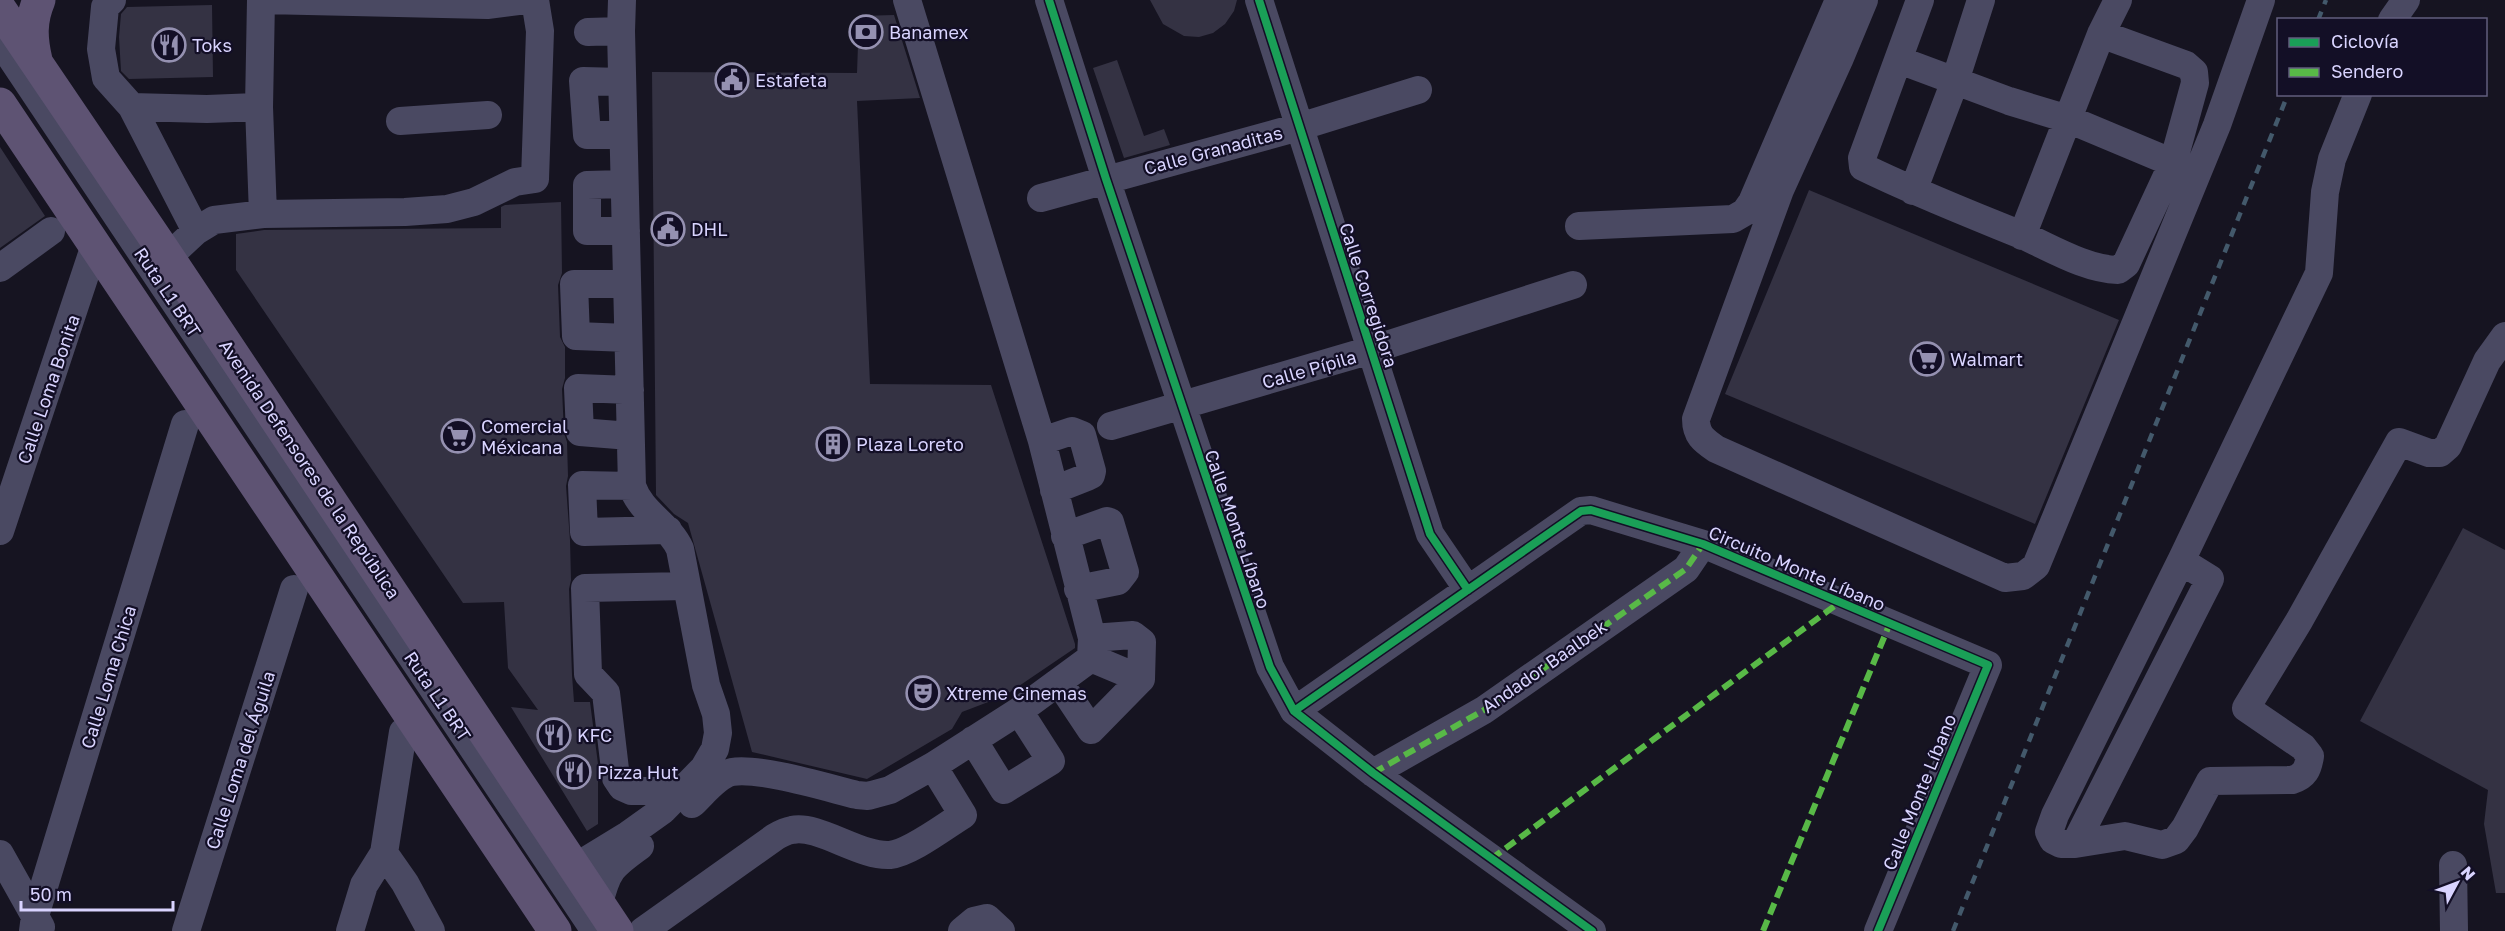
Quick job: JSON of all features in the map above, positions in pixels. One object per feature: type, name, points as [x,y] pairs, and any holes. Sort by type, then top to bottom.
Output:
[{"type":"main road","points":[[37,65],[31,32],[33,16],[39,0]]},
{"type":"main road","name":"Avenida Defensores de la República","points":[[0,9],[168,256],[574,868],[597,917],[616,931]]},
{"type":"main road","points":[[0,104],[94,248],[555,931]]},
{"type":"street","points":[[112,0],[105,7],[101,49],[106,78],[132,107],[195,231]]},
{"type":"street","points":[[168,256],[195,231],[214,220],[263,214],[405,212],[447,209],[474,202],[515,182],[535,179],[540,31],[523,0],[487,5],[262,0],[259,106],[263,214]]},
{"type":"street","points":[[574,868],[628,835],[663,810],[704,768],[715,749],[718,733],[716,714],[706,684],[680,549],[675,537],[640,503],[632,486],[622,0]]},
{"type":"street","points":[[908,0],[1042,441],[1091,648],[1141,679]]},
{"type":"street","name":"Calle Monte Líbano","points":[[1049,0],[1106,179],[1270,667],[1294,711],[1373,773],[1592,931]]},
{"type":"street","name":"Calle Corregidora","points":[[1259,0],[1430,534],[1468,590]]},
{"type":"street","points":[[1580,226],[1733,219],[1745,212],[1752,202],[1839,0]]},
{"type":"street","points":[[1864,0],[1780,190],[1696,419],[1696,429],[1700,438],[1716,449],[2005,578],[2023,576],[2036,566],[2217,125],[2262,0]]},
{"type":"street","points":[[1920,0],[1861,163],[1863,167],[1913,191],[2070,257],[2108,270],[2118,270],[2126,264],[2173,163],[2195,82],[2194,72],[2186,65],[2101,34]]},
{"type":"street","points":[[1913,191],[1956,81],[1981,0]]},
{"type":"street","points":[[2022,236],[2101,34],[2118,0]]},
{"type":"street","points":[[2393,18],[2406,0]]},
{"type":"street","points":[[588,32],[621,31]]},
{"type":"street","name":"Ruta L1 BRT","points":[[0,41],[597,917]]},
{"type":"street","points":[[1899,60],[2068,119],[2173,163]]},
{"type":"street","name":"Ruta L1 BRT","points":[[0,72],[576,931]]},
{"type":"street","points":[[622,82],[583,81],[587,135],[623,135]]},
{"type":"street","name":"Calle Granaditas","points":[[1041,198],[1299,127],[1418,90]]},
{"type":"street","points":[[2357,96],[2332,159],[2325,192],[2319,273],[2181,561],[2210,579],[2075,844],[2125,836],[2162,845],[2169,843],[2176,840],[2185,828],[2210,780],[2292,780],[2300,778],[2305,772],[2310,756],[2303,747],[2246,708],[2299,621],[2399,442],[2429,453],[2440,453],[2448,446],[2487,361],[2505,336]]},
{"type":"street","points":[[132,107],[207,109],[259,106]]},
{"type":"street","points":[[400,121],[488,115]]},
{"type":"street","points":[[624,184],[586,185],[587,231],[626,231]]},
{"type":"street","points":[[0,268],[51,231]]},
{"type":"street","name":"Calle Loma Bonita","points":[[0,531],[86,279],[94,248]]},
{"type":"street","points":[[627,284],[574,284],[576,336],[628,338]]},
{"type":"street","name":"Calle Pípila","points":[[1111,426],[1371,350],[1573,285]]},
{"type":"street","points":[[630,390],[578,388],[580,432],[630,436]]},
{"type":"street","name":"Calle Loma Chica","points":[[37,926],[186,424]]},
{"type":"street","points":[[1042,441],[1072,431],[1077,432],[1082,435],[1092,471],[1091,475],[1054,490]]},
{"type":"street","points":[[632,486],[582,485],[584,532],[668,530]]},
{"type":"street","name":"Circuito Monte Líbano","points":[[1294,711],[1581,511],[1591,510],[1703,544],[1988,665]]},
{"type":"street","points":[[1065,536],[1107,521],[1110,522],[1125,572],[1118,581],[1078,589]]},
{"type":"street","name":"Andador Baalbek","points":[[1373,773],[1484,710],[1686,569],[1703,544]]},
{"type":"street","points":[[682,791],[632,791],[622,787],[616,778],[606,693],[588,674],[585,588],[687,586]]},
{"type":"street","name":"Calle Loma del Águila","points":[[186,931],[294,589]]},
{"type":"street","points":[[597,917],[604,884],[613,865],[675,820],[721,778],[731,772],[748,772],[790,779],[868,796],[890,789],[933,766],[1019,711],[1059,682],[1091,648],[1133,634],[1142,642],[1141,679],[1091,730],[1059,682]]},
{"type":"street","name":"Calle Monte Líbano","points":[[1878,931],[1988,665]]},
{"type":"street","points":[[973,740],[1004,790],[1052,761],[1019,711]]},
{"type":"street","points":[[350,931],[364,885],[384,853],[403,732]]},
{"type":"street","points":[[643,931],[775,837],[793,829],[808,831],[873,853],[891,855],[910,847],[963,815],[933,766]]},
{"type":"street","points":[[384,853],[405,883],[432,931]]},
{"type":"street","points":[[0,855],[37,926]]},
{"type":"street","points":[[2453,865],[2454,931]]},
{"type":"street","points":[[962,931],[974,921],[987,918],[1001,931]]},
{"type":"building","points":[[1150,0],[1237,0],[1234,11],[1225,24],[1213,33],[1199,37],[1184,36],[1163,24]]},
{"type":"building","points":[[212,5],[213,77],[129,79],[121,71],[119,37],[121,14],[127,7]]},
{"type":"building","name":"Plaza Loreto","points":[[894,15],[920,98],[857,101],[870,384],[991,385],[1075,648],[1004,696],[962,712],[952,729],[867,779],[752,752],[688,523],[674,514],[656,495],[652,72],[857,73],[859,16]]},
{"type":"building","points":[[1117,60],[1144,136],[1164,129],[1170,145],[1124,158],[1093,68]]},
{"type":"building","points":[[0,147],[45,216],[0,248]]},
{"type":"building","name":"Walmart","points":[[1809,190],[2119,320],[2035,524],[1725,394]]},
{"type":"building","name":"Comercial Méxicana","points":[[561,202],[562,273],[558,285],[560,337],[565,347],[565,378],[562,389],[564,433],[567,442],[566,486],[570,540],[572,675],[574,702],[590,702],[598,764],[598,824],[587,831],[511,707],[538,710],[508,668],[504,602],[463,603],[236,270],[236,234],[264,230],[501,228],[501,207],[505,205]]},
{"type":"building","points":[[2463,528],[2505,550],[2505,893],[2496,893],[2484,824],[2488,790],[2360,721]]},
{"type":"railway","points":[[2319,18],[2326,0]]},
{"type":"railway","points":[[1953,931],[2287,96]]},
{"type":"marked path","points":[[1373,773],[1484,710],[1686,569],[1703,544]]},
{"type":"marked path","points":[[1491,859],[1840,602]]},
{"type":"marked path","points":[[1763,931],[1890,623]]},
{"type":"cycle path","points":[[1049,0],[1106,179],[1270,667],[1294,711],[1373,773],[1592,931]]},
{"type":"cycle path","points":[[1259,0],[1430,534],[1468,590]]},
{"type":"cycle path","points":[[1294,711],[1581,511],[1591,510],[1703,544],[1988,665],[1878,931]]},
{"type":"place","name":"Banamex","points":[[866,32]]},
{"type":"place","name":"Toks","points":[[169,45]]},
{"type":"place","name":"Estafeta","points":[[732,80]]},
{"type":"place","name":"DHL","points":[[668,229]]},
{"type":"place","name":"Walmart","points":[[1927,359]]},
{"type":"place","name":"Comercial Méxicana","points":[[458,436]]},
{"type":"place","name":"Plaza Loreto","points":[[833,444]]},
{"type":"place","name":"Xtreme Cinemas","points":[[923,693]]},
{"type":"place","name":"KFC","points":[[554,735]]},
{"type":"place","name":"Pizza Hut","points":[[574,772]]}]
